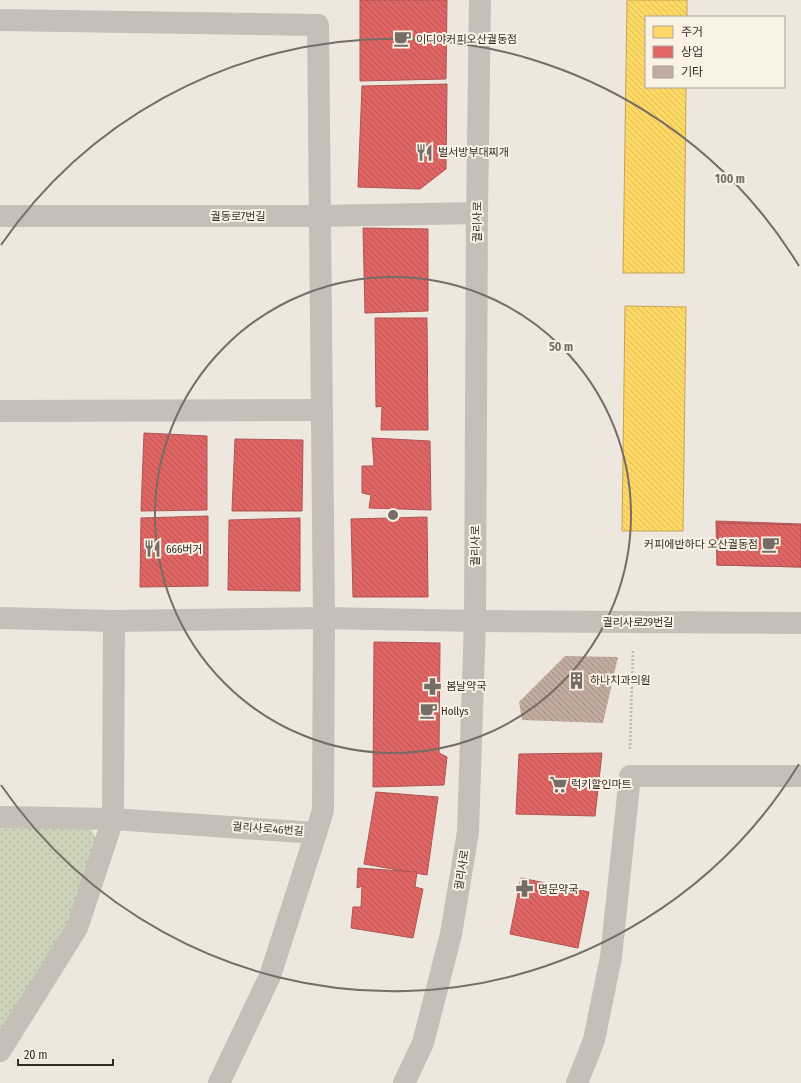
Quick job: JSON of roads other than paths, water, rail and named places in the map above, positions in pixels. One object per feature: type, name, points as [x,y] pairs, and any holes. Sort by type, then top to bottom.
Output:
[{"type":"street","name":"궐리사로","points":[[404,1083],[423,1043],[451,934],[468,832],[475,621],[477,213],[480,0]]},
{"type":"street","points":[[0,20],[318,25],[324,618],[322,810],[316,833]]},
{"type":"street","name":"궐동로7번길","points":[[0,216],[320,216],[477,213]]},
{"type":"street","points":[[0,411],[322,410]]},
{"type":"street","name":"궐리사로29번길","points":[[0,618],[114,621],[324,618],[475,621],[801,623]]},
{"type":"street","points":[[0,1051],[77,928],[113,818],[114,621]]},
{"type":"street","points":[[577,1083],[594,1040],[610,957],[630,776],[801,776]]},
{"type":"street","name":"궐리사로46번길","points":[[0,817],[113,818],[316,833],[270,976],[219,1083]]},
{"type":"place","name":"이디야커피오산궐동점","points":[[403,39]]},
{"type":"place","name":"벌서방부대찌개","points":[[425,152]]},
{"type":"place","name":"커피에반하다 오산궐동점","points":[[771,544]]},
{"type":"place","name":"666버거","points":[[153,549]]},
{"type":"place","name":"하나치과의원","points":[[577,680]]},
{"type":"place","name":"봄날약국","points":[[433,686]]},
{"type":"place","name":"Hollys","points":[[428,711]]},
{"type":"place","name":"럭키할인마트","points":[[558,784]]},
{"type":"place","name":"명문약국","points":[[525,889]]}]
